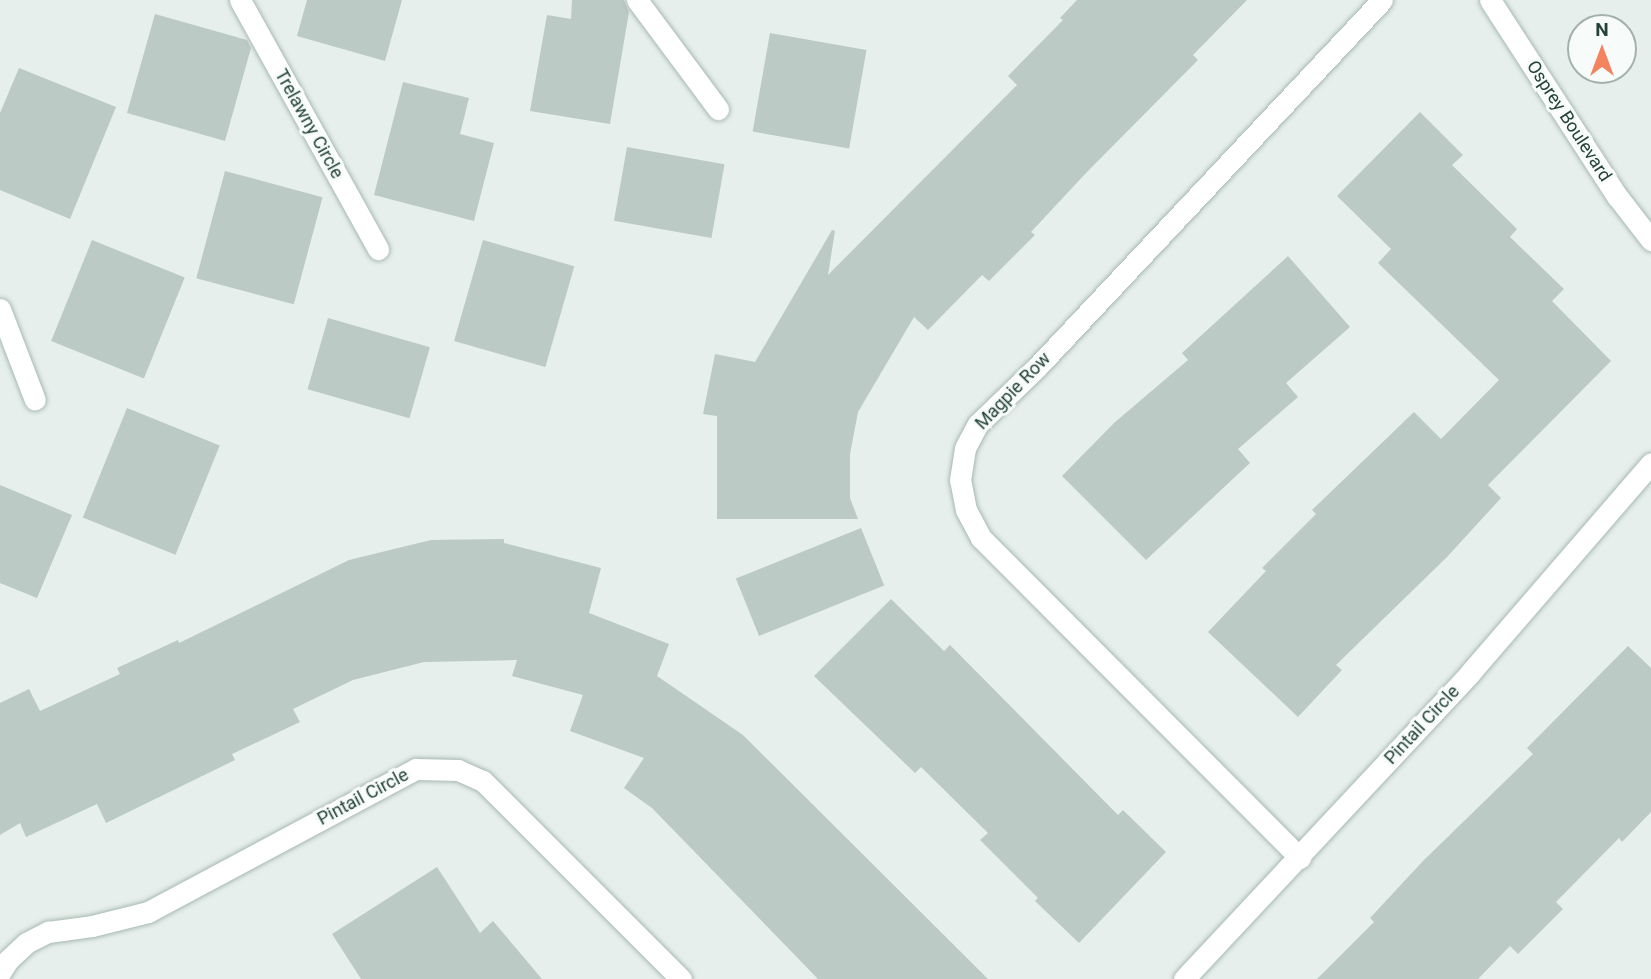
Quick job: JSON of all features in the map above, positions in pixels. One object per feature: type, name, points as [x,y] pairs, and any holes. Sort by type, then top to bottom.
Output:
[{"type":"street","name":"Trelawny Circle","points":[[240,0],[378,249]]},
{"type":"street","points":[[637,0],[718,109]]},
{"type":"street","name":"Magpie Row","points":[[1300,858],[981,538],[966,510],[960,480],[965,448],[978,424],[1038,366],[1382,0]]},
{"type":"street","name":"Osprey Boulevard","points":[[1490,0],[1617,196],[1651,240]]},
{"type":"street","points":[[0,309],[35,400]]},
{"type":"street","name":"Pintail Circle","points":[[1184,979],[1300,858],[1470,673],[1651,463]]},
{"type":"street","name":"Pintail Circle","points":[[0,973],[8,960],[26,943],[48,932],[92,926],[148,912],[416,769],[458,770],[483,781],[681,979]]},
{"type":"building","points":[[307,0],[402,0],[385,61],[297,36]]},
{"type":"building","points":[[572,0],[624,0],[629,12],[610,124],[530,111],[547,15],[571,19]]},
{"type":"building","points":[[1077,0],[1247,0],[1193,55],[1198,60],[1086,173],[1031,232],[1035,235],[989,281],[982,275],[928,330],[914,317],[858,412],[850,454],[850,498],[858,519],[717,519],[717,416],[703,414],[715,354],[755,362],[832,230],[835,231],[828,275],[1017,85],[1008,76],[1063,20],[1060,18]]},
{"type":"building","points":[[155,14],[247,40],[251,48],[225,141],[127,113]]},
{"type":"building","points":[[770,33],[867,50],[849,148],[753,131]]},
{"type":"building","points":[[19,68],[116,107],[70,219],[0,190],[0,113]]},
{"type":"building","points":[[403,82],[469,98],[460,134],[494,143],[474,221],[374,195]]},
{"type":"building","points":[[1420,112],[1463,155],[1452,165],[1517,229],[1510,237],[1564,289],[1552,301],[1611,361],[1488,485],[1501,498],[1447,557],[1336,665],[1342,670],[1298,717],[1208,632],[1266,571],[1262,568],[1316,514],[1312,510],[1414,412],[1441,439],[1499,380],[1378,263],[1391,249],[1337,196]]},
{"type":"building","points":[[627,147],[724,164],[711,238],[614,221]]},
{"type":"building","points":[[225,171],[323,197],[294,304],[196,278]]},
{"type":"building","points":[[92,240],[185,277],[144,379],[51,341]]},
{"type":"building","points":[[483,240],[574,266],[545,367],[454,341]]},
{"type":"building","points":[[1288,256],[1350,327],[1286,383],[1298,397],[1238,449],[1250,463],[1146,560],[1062,476],[1114,423],[1188,360],[1182,353]]},
{"type":"building","points":[[328,318],[430,347],[409,418],[308,389]]},
{"type":"building","points":[[127,408],[220,445],[176,555],[83,517]]},
{"type":"building","points":[[0,485],[72,515],[37,598],[0,583]]},
{"type":"building","points":[[861,528],[884,585],[759,636],[736,579]]},
{"type":"building","points":[[504,539],[504,543],[601,568],[589,613],[669,644],[657,676],[743,735],[988,979],[818,979],[652,808],[624,788],[644,758],[570,731],[583,695],[512,676],[517,660],[424,662],[353,680],[293,709],[300,722],[232,754],[235,760],[106,823],[97,804],[26,837],[20,823],[0,835],[0,703],[29,689],[40,711],[120,674],[117,668],[178,640],[179,643],[349,560],[431,540]]},
{"type":"building","points":[[891,599],[944,651],[950,645],[1118,815],[1123,810],[1166,852],[1079,943],[1035,901],[1038,898],[980,840],[988,833],[921,767],[915,773],[814,676]]},
{"type":"building","points":[[1628,646],[1651,668],[1651,812],[1622,842],[1619,838],[1556,902],[1563,909],[1518,954],[1510,946],[1478,979],[1317,979],[1374,922],[1370,918],[1423,861],[1533,754],[1527,748]]},
{"type":"building","points":[[437,867],[480,933],[493,921],[542,979],[361,979],[332,934]]}]
